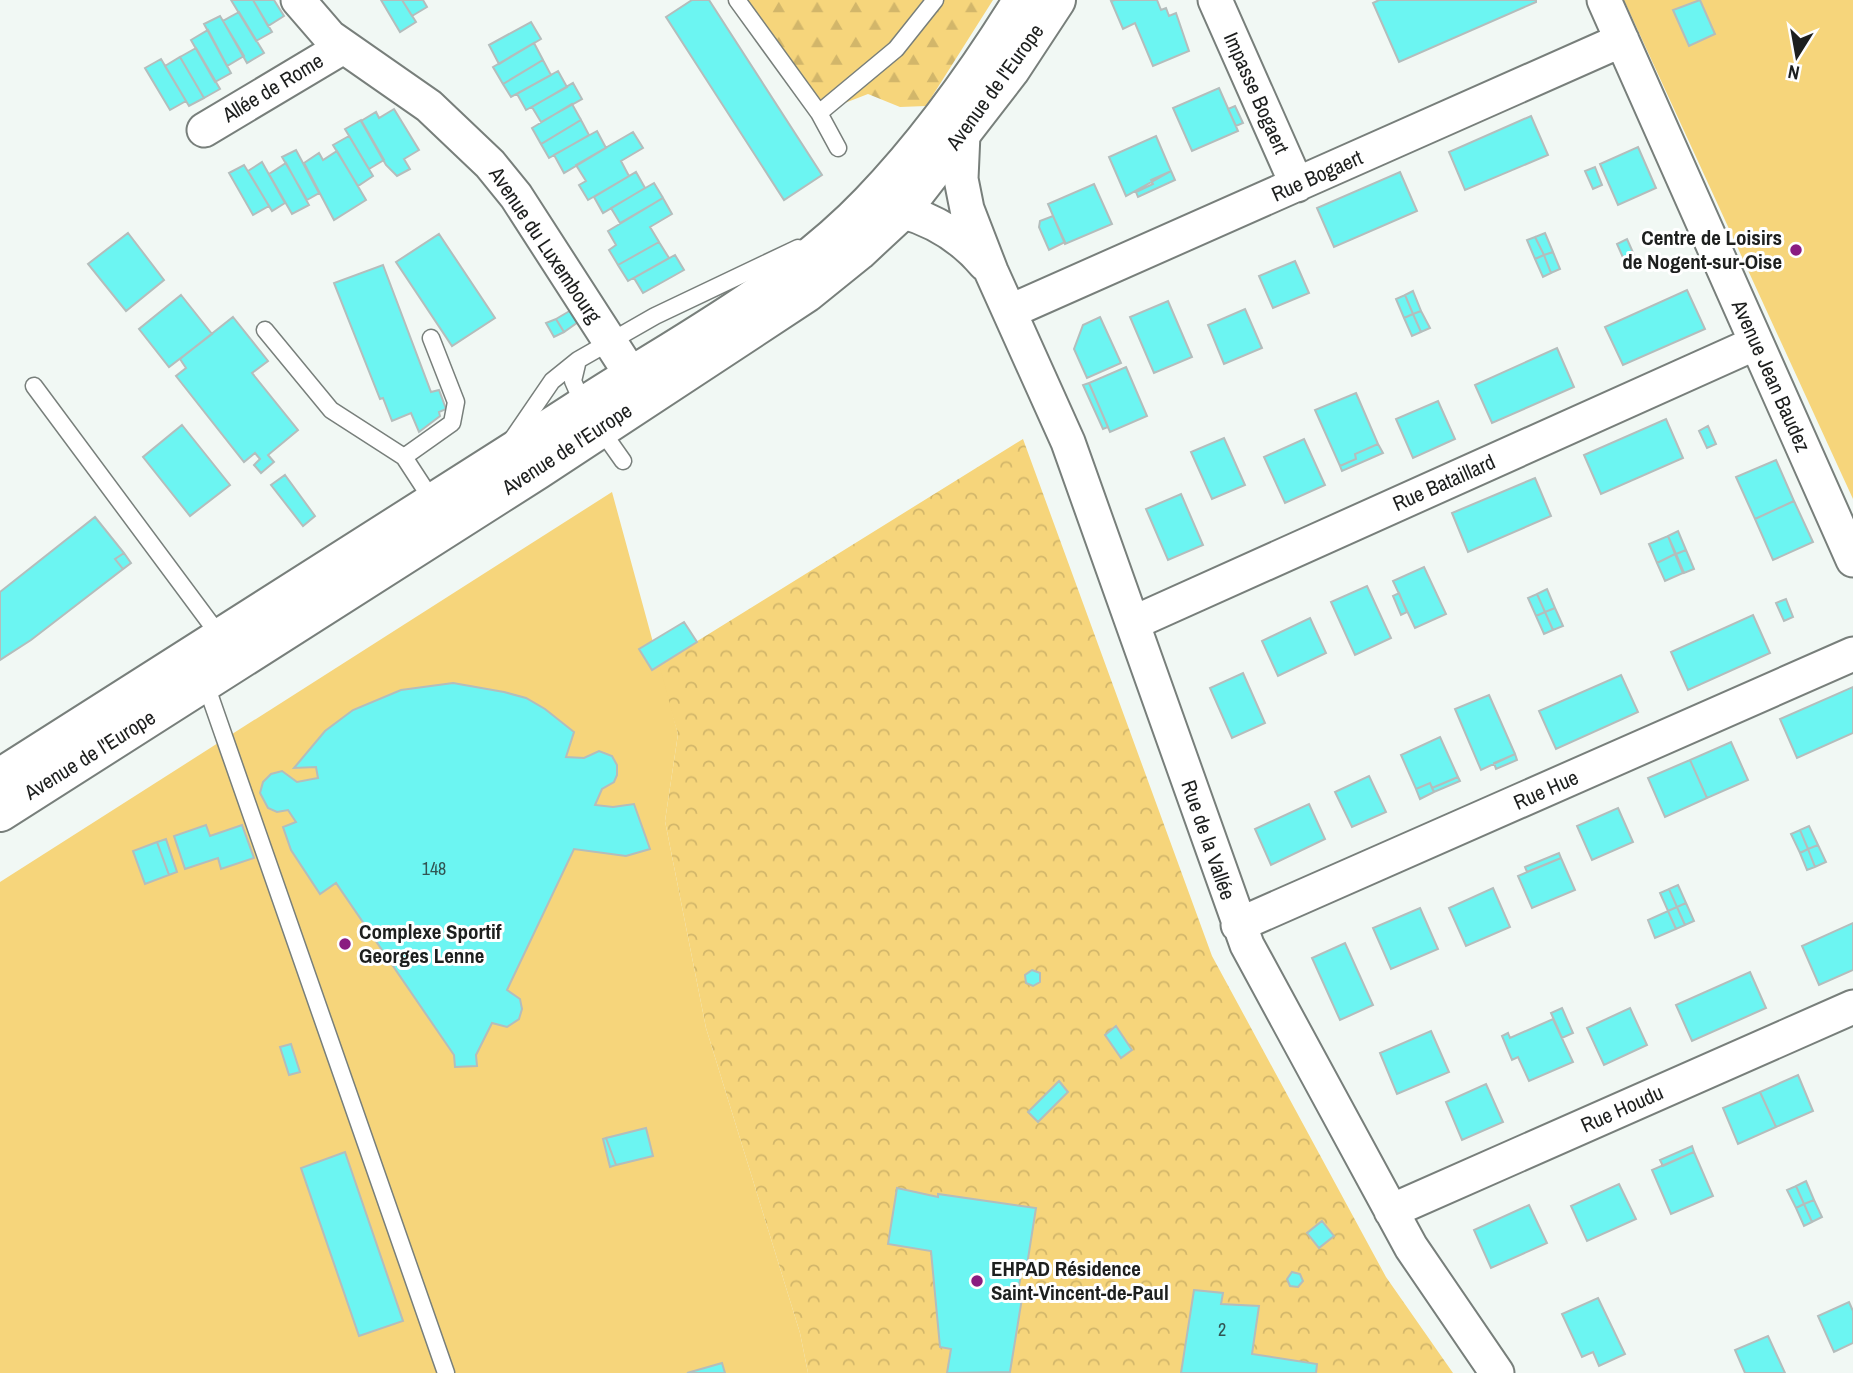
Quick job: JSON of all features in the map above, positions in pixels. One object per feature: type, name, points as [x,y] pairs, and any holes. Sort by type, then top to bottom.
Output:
[{"type":"street","name":"Avenue de l'Europe","points":[[639,387],[847,225],[870,203],[939,120],[1023,0]]},
{"type":"street","name":"Avenue de l'Europe","points":[[0,778],[228,649],[639,387],[806,293],[858,251],[901,211],[963,134],[1010,70],[1056,0]]},
{"type":"street","name":"Impasse Bogaert","points":[[1215,0],[1297,185]]},
{"type":"street","name":"Avenue Jean Baudez","points":[[1604,0],[1853,560]]},
{"type":"street","name":"Avenue du Luxembourg","points":[[301,1],[343,47],[429,106],[490,164],[516,196],[639,387]]},
{"type":"street","name":"Rue Bogaert","points":[[1011,311],[1622,40]]},
{"type":"street","name":"Allée de Rome","points":[[204,130],[343,47]]},
{"type":"street","name":"Rue de la Vallée","points":[[963,134],[960,167],[963,193],[991,271],[1068,442],[1238,925],[1263,979],[1391,1211],[1418,1257],[1497,1373]]},
{"type":"street","name":"Rue de la Vallée","points":[[901,211],[923,217],[948,231],[991,271]]},
{"type":"street","name":"Rue Bataillard","points":[[1133,624],[1756,343]]},
{"type":"street","name":"Avenue de l'Europe","points":[[440,514],[499,460],[592,417]]},
{"type":"street","name":"Avenue de l'Europe","points":[[0,811],[205,682],[228,649]]},
{"type":"street","name":"Rue Hue","points":[[1238,925],[1853,654]]},
{"type":"street","name":"Rue Houdu","points":[[1391,1211],[1853,1007]]},
{"type":"lane","points":[[737,0],[819,113],[838,148]]},
{"type":"lane","points":[[819,113],[896,49],[935,0]]},
{"type":"lane","points":[[499,460],[540,396],[552,381],[578,360],[655,316],[847,225]]},
{"type":"lane","points":[[265,330],[331,410],[404,457],[440,514]]},
{"type":"lane","points":[[404,457],[452,423],[456,402],[431,338]]},
{"type":"lane","points":[[578,360],[573,381],[592,417],[623,461]]},
{"type":"lane","points":[[34,386],[228,649]]},
{"type":"lane","points":[[205,682],[446,1373]]},
{"type":"green space","points":[[737,0],[993,0],[926,106],[900,107],[868,94],[819,113]]},
{"type":"green space","name":"Centre de Loisirs de Nogent-sur-Oise","points":[[1624,0],[1853,0],[1853,499]]},
{"type":"green space","points":[[1023,439],[1212,956],[1386,1277],[1453,1373],[808,1373],[800,1333],[706,1028],[665,821],[678,734],[657,666]]},
{"type":"green space","name":"Complexe Sportif Georges Lenne","points":[[612,492],[678,734],[665,821],[706,1028],[800,1333],[808,1373],[0,1373],[0,882]]},
{"type":"building","points":[[231,0],[253,0],[272,32],[256,41]]},
{"type":"building","points":[[253,0],[274,0],[284,16],[268,26]]},
{"type":"building","points":[[381,0],[402,0],[416,22],[400,32]]},
{"type":"building","points":[[402,0],[423,0],[427,7],[412,16]]},
{"type":"building","points":[[692,0],[709,0],[822,175],[784,200],[666,17]]},
{"type":"building","points":[[1157,0],[1161,10],[1166,8],[1169,16],[1176,13],[1189,51],[1153,66],[1135,23],[1123,29],[1111,1]]},
{"type":"building","points":[[1379,0],[1536,2],[1399,62],[1373,3]]},
{"type":"building","points":[[1700,0],[1715,34],[1689,46],[1673,10]]},
{"type":"building","points":[[239,12],[264,53],[247,63],[223,21]]},
{"type":"building","points":[[220,16],[244,56],[227,66],[204,24]]},
{"type":"building","points":[[531,22],[541,39],[499,64],[489,45]]},
{"type":"building","points":[[208,30],[231,73],[215,82],[191,40]]},
{"type":"building","points":[[534,43],[543,60],[503,84],[493,67]]},
{"type":"building","points":[[196,48],[220,89],[204,98],[180,57]]},
{"type":"building","points":[[180,57],[204,98],[189,106],[165,66]]},
{"type":"building","points":[[161,59],[186,101],[170,110],[145,68]]},
{"type":"building","points":[[543,60],[551,75],[511,97],[503,84]]},
{"type":"building","points":[[558,71],[567,87],[526,110],[517,94]]},
{"type":"building","points":[[573,83],[582,99],[541,122],[532,107]]},
{"type":"building","points":[[1219,88],[1238,131],[1192,151],[1173,108]]},
{"type":"building","points":[[572,104],[581,120],[541,144],[532,128]]},
{"type":"building","points":[[1235,106],[1243,123],[1236,126],[1228,109]]},
{"type":"building","points":[[394,109],[419,150],[404,159],[410,169],[397,176],[386,165],[361,121],[376,112],[379,118]]},
{"type":"building","points":[[1531,116],[1548,155],[1465,190],[1449,152]]},
{"type":"building","points":[[361,120],[384,160],[369,169],[345,129]]},
{"type":"building","points":[[581,120],[589,135],[549,158],[541,144]]},
{"type":"building","points":[[597,131],[606,148],[564,173],[554,155]]},
{"type":"building","points":[[633,132],[643,148],[621,161],[629,176],[588,200],[579,185],[586,181],[576,165]]},
{"type":"building","points":[[349,136],[373,176],[358,186],[333,145]]},
{"type":"building","points":[[1156,136],[1171,171],[1126,196],[1109,157]]},
{"type":"building","points":[[1638,147],[1656,188],[1618,205],[1600,164]]},
{"type":"building","points":[[296,150],[319,193],[307,200],[282,157]]},
{"type":"building","points":[[337,151],[366,200],[334,220],[304,163],[319,153],[323,160]]},
{"type":"building","points":[[262,162],[285,203],[272,211],[248,171]]},
{"type":"building","points":[[286,163],[309,205],[292,214],[269,174]]},
{"type":"building","points":[[244,165],[269,206],[253,215],[229,173]]},
{"type":"building","points":[[1595,167],[1602,185],[1593,189],[1585,171]]},
{"type":"building","points":[[1171,171],[1175,180],[1138,197],[1136,192],[1153,184],[1151,180]]},
{"type":"building","points":[[636,172],[645,188],[603,213],[594,197]]},
{"type":"building","points":[[1400,172],[1417,211],[1334,247],[1317,208]]},
{"type":"building","points":[[654,183],[663,198],[620,223],[611,208]]},
{"type":"building","points":[[1094,184],[1112,224],[1065,244],[1048,204]]},
{"type":"building","points":[[663,198],[672,214],[650,227],[659,242],[618,265],[609,250],[616,245],[608,231]]},
{"type":"building","points":[[1053,216],[1065,242],[1049,250],[1039,227],[1040,221]]},
{"type":"building","points":[[128,233],[164,280],[126,311],[88,264]]},
{"type":"building","points":[[1545,233],[1553,252],[1544,255],[1535,237]]},
{"type":"building","points":[[439,234],[495,318],[452,346],[396,262]]},
{"type":"building","points":[[1535,237],[1544,255],[1535,259],[1527,240]]},
{"type":"building","points":[[1627,239],[1635,257],[1625,262],[1617,244]]},
{"type":"building","points":[[659,242],[669,258],[628,281],[618,265]]},
{"type":"building","points":[[1553,252],[1560,269],[1551,273],[1544,255]]},
{"type":"building","points":[[675,255],[684,270],[643,293],[634,278]]},
{"type":"building","points":[[1544,255],[1551,273],[1543,277],[1535,259]]},
{"type":"building","points":[[1295,261],[1309,293],[1273,308],[1259,276]]},
{"type":"building","points":[[383,265],[431,392],[439,390],[446,409],[439,412],[440,416],[419,432],[411,413],[392,421],[383,398],[380,399],[334,283]]},
{"type":"building","points":[[1687,290],[1705,329],[1623,365],[1605,327]]},
{"type":"building","points":[[1413,291],[1421,311],[1413,314],[1405,295]]},
{"type":"building","points":[[181,295],[212,334],[169,367],[139,329]]},
{"type":"building","points":[[1405,295],[1413,314],[1404,318],[1396,299]]},
{"type":"building","points":[[1168,301],[1192,357],[1154,373],[1130,317]]},
{"type":"building","points":[[573,309],[581,320],[564,332],[556,319]]},
{"type":"building","points":[[1245,309],[1262,348],[1224,364],[1208,325]]},
{"type":"building","points":[[1421,311],[1430,328],[1421,332],[1413,314]]},
{"type":"building","points":[[1413,314],[1421,332],[1412,336],[1404,318]]},
{"type":"building","points":[[233,317],[268,361],[252,373],[298,430],[268,455],[274,462],[261,473],[254,465],[260,459],[255,453],[244,462],[176,376],[186,368],[180,359]]},
{"type":"building","points":[[1100,317],[1121,363],[1087,378],[1074,349],[1083,325]]},
{"type":"building","points":[[556,319],[564,332],[554,337],[546,323]]},
{"type":"building","points":[[1557,348],[1574,387],[1492,423],[1475,385]]},
{"type":"building","points":[[1126,367],[1147,416],[1110,432],[1089,383]]},
{"type":"building","points":[[1089,383],[1108,427],[1103,429],[1083,385]]},
{"type":"building","points":[[1356,393],[1378,444],[1355,454],[1356,459],[1340,466],[1315,410]]},
{"type":"building","points":[[1438,401],[1455,439],[1413,458],[1396,419]]},
{"type":"building","points":[[1666,419],[1683,458],[1601,494],[1584,455]]},
{"type":"building","points":[[182,425],[230,485],[190,516],[143,457]]},
{"type":"building","points":[[1708,426],[1716,444],[1707,448],[1699,431]]},
{"type":"building","points":[[1224,438],[1245,485],[1212,499],[1191,452]]},
{"type":"building","points":[[1304,439],[1325,485],[1285,503],[1264,457]]},
{"type":"building","points":[[1378,444],[1383,453],[1342,471],[1340,466],[1356,459],[1355,454]]},
{"type":"building","points":[[1776,460],[1794,501],[1755,519],[1736,477]]},
{"type":"building","points":[[285,475],[315,516],[303,526],[271,485]]},
{"type":"building","points":[[1535,478],[1551,516],[1468,552],[1452,513]]},
{"type":"building","points":[[1181,494],[1203,545],[1168,560],[1146,509]]},
{"type":"building","points":[[1794,501],[1813,542],[1773,560],[1755,519]]},
{"type":"building","points":[[95,517],[124,553],[115,559],[123,569],[31,640],[0,660],[0,592]]},
{"type":"building","points":[[1678,531],[1686,550],[1676,554],[1668,536]]},
{"type":"building","points":[[1668,536],[1675,554],[1657,563],[1649,544]]},
{"type":"building","points":[[1686,550],[1694,569],[1684,573],[1676,554]]},
{"type":"building","points":[[124,553],[131,563],[123,569],[115,559]]},
{"type":"building","points":[[1675,554],[1683,573],[1665,581],[1657,563]]},
{"type":"building","points":[[1424,567],[1446,614],[1415,628],[1393,581]]},
{"type":"building","points":[[1367,586],[1391,638],[1355,655],[1331,602]]},
{"type":"building","points":[[1547,589],[1555,608],[1545,612],[1537,594]]},
{"type":"building","points":[[1399,593],[1407,612],[1401,615],[1393,596]]},
{"type":"building","points":[[1537,594],[1545,612],[1536,616],[1528,598]]},
{"type":"building","points":[[1786,599],[1793,617],[1784,621],[1776,603]]},
{"type":"building","points":[[1555,608],[1563,626],[1553,630],[1545,612]]},
{"type":"building","points":[[1545,612],[1553,630],[1544,634],[1536,616]]},
{"type":"building","points":[[1753,615],[1770,653],[1688,690],[1671,652]]},
{"type":"building","points":[[1310,618],[1326,653],[1278,676],[1262,641]]},
{"type":"building","points":[[684,622],[697,642],[652,670],[639,649]]},
{"type":"building","points":[[1243,673],[1265,723],[1232,738],[1210,688]]},
{"type":"building","points":[[1621,675],[1638,712],[1556,749],[1539,711]]},
{"type":"building","points":[[453,683],[526,698],[545,709],[574,732],[566,757],[584,758],[599,751],[612,756],[617,765],[617,775],[614,782],[602,789],[595,805],[613,807],[634,804],[650,849],[626,856],[574,849],[507,990],[520,999],[522,1009],[519,1019],[507,1027],[492,1023],[476,1055],[477,1066],[455,1067],[454,1055],[336,883],[320,894],[291,850],[283,827],[296,822],[288,810],[277,812],[268,808],[260,793],[263,782],[271,774],[282,771],[297,782],[318,778],[316,767],[294,768],[325,731],[353,710],[401,690]]},
{"type":"building","points":[[1853,687],[1853,733],[1797,758],[1780,719]]},
{"type":"building","points":[[1489,695],[1515,754],[1481,770],[1455,709]]},
{"type":"building","points":[[1440,737],[1458,777],[1432,788],[1430,783],[1416,789],[1401,755]]},
{"type":"building","points":[[1731,742],[1748,780],[1707,798],[1690,760]]},
{"type":"building","points":[[1515,754],[1517,760],[1496,769],[1494,763]]},
{"type":"building","points":[[1690,760],[1707,798],[1665,817],[1648,778]]},
{"type":"building","points":[[1369,776],[1386,812],[1352,827],[1335,792]]},
{"type":"building","points":[[1458,777],[1460,781],[1434,792],[1432,788]]},
{"type":"building","points":[[1430,783],[1434,792],[1420,799],[1416,789]]},
{"type":"building","points":[[1309,804],[1325,839],[1271,865],[1255,829]]},
{"type":"building","points":[[1618,808],[1633,842],[1592,860],[1577,826]]},
{"type":"building","points":[[206,825],[210,836],[242,825],[254,858],[221,869],[218,858],[185,869],[174,836]]},
{"type":"building","points":[[1809,826],[1818,845],[1808,849],[1800,830]]},
{"type":"building","points":[[1800,830],[1808,849],[1800,853],[1791,834]]},
{"type":"building","points":[[166,839],[177,872],[169,875],[157,842]]},
{"type":"building","points":[[157,842],[169,875],[145,884],[133,851]]},
{"type":"building","points":[[1818,845],[1826,862],[1815,867],[1808,849]]},
{"type":"building","points":[[1808,849],[1815,867],[1807,870],[1800,853]]},
{"type":"building","points":[[1559,853],[1561,858],[1527,872],[1525,867]]},
{"type":"building","points":[[1561,858],[1575,890],[1532,908],[1518,876]]},
{"type":"building","points":[[1678,885],[1686,903],[1677,907],[1669,889]]},
{"type":"building","points":[[1493,888],[1510,927],[1466,946],[1449,908]]},
{"type":"building","points":[[1669,889],[1677,907],[1668,911],[1660,893]]},
{"type":"building","points":[[1686,903],[1694,921],[1685,925],[1677,907]]},
{"type":"building","points":[[1677,907],[1685,925],[1676,929],[1668,911]]},
{"type":"building","points":[[1420,908],[1438,949],[1391,969],[1373,928]]},
{"type":"building","points":[[1668,911],[1676,929],[1655,938],[1648,920]]},
{"type":"building","points":[[1853,923],[1853,970],[1819,985],[1802,946]]},
{"type":"building","points":[[1345,943],[1373,1005],[1340,1020],[1312,958]]},
{"type":"building","points":[[1032,970],[1040,973],[1040,982],[1033,986],[1026,983],[1025,975]]},
{"type":"building","points":[[1750,972],[1766,1008],[1692,1041],[1676,1005]]},
{"type":"building","points":[[1562,1008],[1573,1033],[1562,1038],[1551,1013]]},
{"type":"building","points":[[1630,1008],[1647,1045],[1604,1065],[1587,1028]]},
{"type":"building","points":[[1553,1019],[1573,1062],[1529,1081],[1518,1057],[1512,1060],[1502,1036],[1508,1033],[1510,1038]]},
{"type":"building","points":[[1116,1026],[1132,1050],[1121,1058],[1105,1035]]},
{"type":"building","points":[[1431,1031],[1449,1072],[1397,1094],[1380,1053]]},
{"type":"building","points":[[291,1044],[300,1072],[289,1075],[280,1047]]},
{"type":"building","points":[[1798,1075],[1813,1111],[1776,1127],[1760,1092]]},
{"type":"building","points":[[1059,1081],[1068,1092],[1038,1122],[1028,1112]]},
{"type":"building","points":[[1486,1084],[1503,1122],[1462,1140],[1446,1102]]},
{"type":"building","points":[[1760,1092],[1776,1127],[1738,1144],[1723,1108]]},
{"type":"building","points":[[646,1128],[653,1156],[616,1165],[606,1138]]},
{"type":"building","points":[[606,1138],[616,1165],[610,1167],[603,1139]]},
{"type":"building","points":[[1692,1146],[1694,1152],[1663,1166],[1660,1160]]},
{"type":"building","points":[[345,1152],[403,1321],[359,1336],[301,1168]]},
{"type":"building","points":[[1694,1152],[1713,1196],[1671,1214],[1652,1170]]},
{"type":"building","points":[[1806,1181],[1814,1200],[1804,1204],[1796,1186]]},
{"type":"building","points":[[1619,1184],[1636,1219],[1587,1241],[1571,1206]]},
{"type":"building","points":[[1796,1186],[1804,1204],[1796,1208],[1787,1190]]},
{"type":"building","name":"EHPAD Résidence Saint-Vincent-de-Paul","points":[[897,1188],[938,1197],[938,1194],[1036,1208],[1027,1265],[1023,1264],[1017,1297],[1022,1298],[1010,1372],[947,1373],[951,1349],[940,1347],[931,1251],[888,1244]]},
{"type":"building","points":[[1814,1200],[1822,1217],[1812,1222],[1804,1204]]},
{"type":"building","points":[[1804,1204],[1812,1222],[1804,1226],[1796,1208]]},
{"type":"building","points":[[1529,1205],[1547,1243],[1491,1268],[1474,1230]]},
{"type":"building","points":[[1322,1221],[1334,1236],[1319,1248],[1307,1233]]},
{"type":"building","points":[[1292,1272],[1300,1274],[1303,1281],[1298,1287],[1290,1286],[1287,1279]]},
{"type":"building","name":"EHPAD Résidence Saint-Vincent-de-Paul","points":[[1194,1290],[1223,1293],[1221,1304],[1259,1306],[1252,1354],[1317,1364],[1316,1373],[1181,1373]]},
{"type":"building","points":[[1598,1298],[1625,1354],[1599,1366],[1593,1352],[1582,1357],[1562,1314]]},
{"type":"building","points":[[1849,1302],[1853,1311],[1853,1343],[1834,1352],[1818,1316]]},
{"type":"building","points":[[1768,1336],[1785,1373],[1745,1373],[1735,1350]]},
{"type":"building","points":[[722,1363],[725,1373],[687,1373]]},
{"type":"place","name":"Centre de Loisirs de Nogent-sur-Oise","points":[[1796,250]]},
{"type":"place","name":"Complexe Sportif Georges Lenne","points":[[345,944]]},
{"type":"place","name":"EHPAD Résidence Saint-Vincent-de-Paul","points":[[977,1281]]}]
